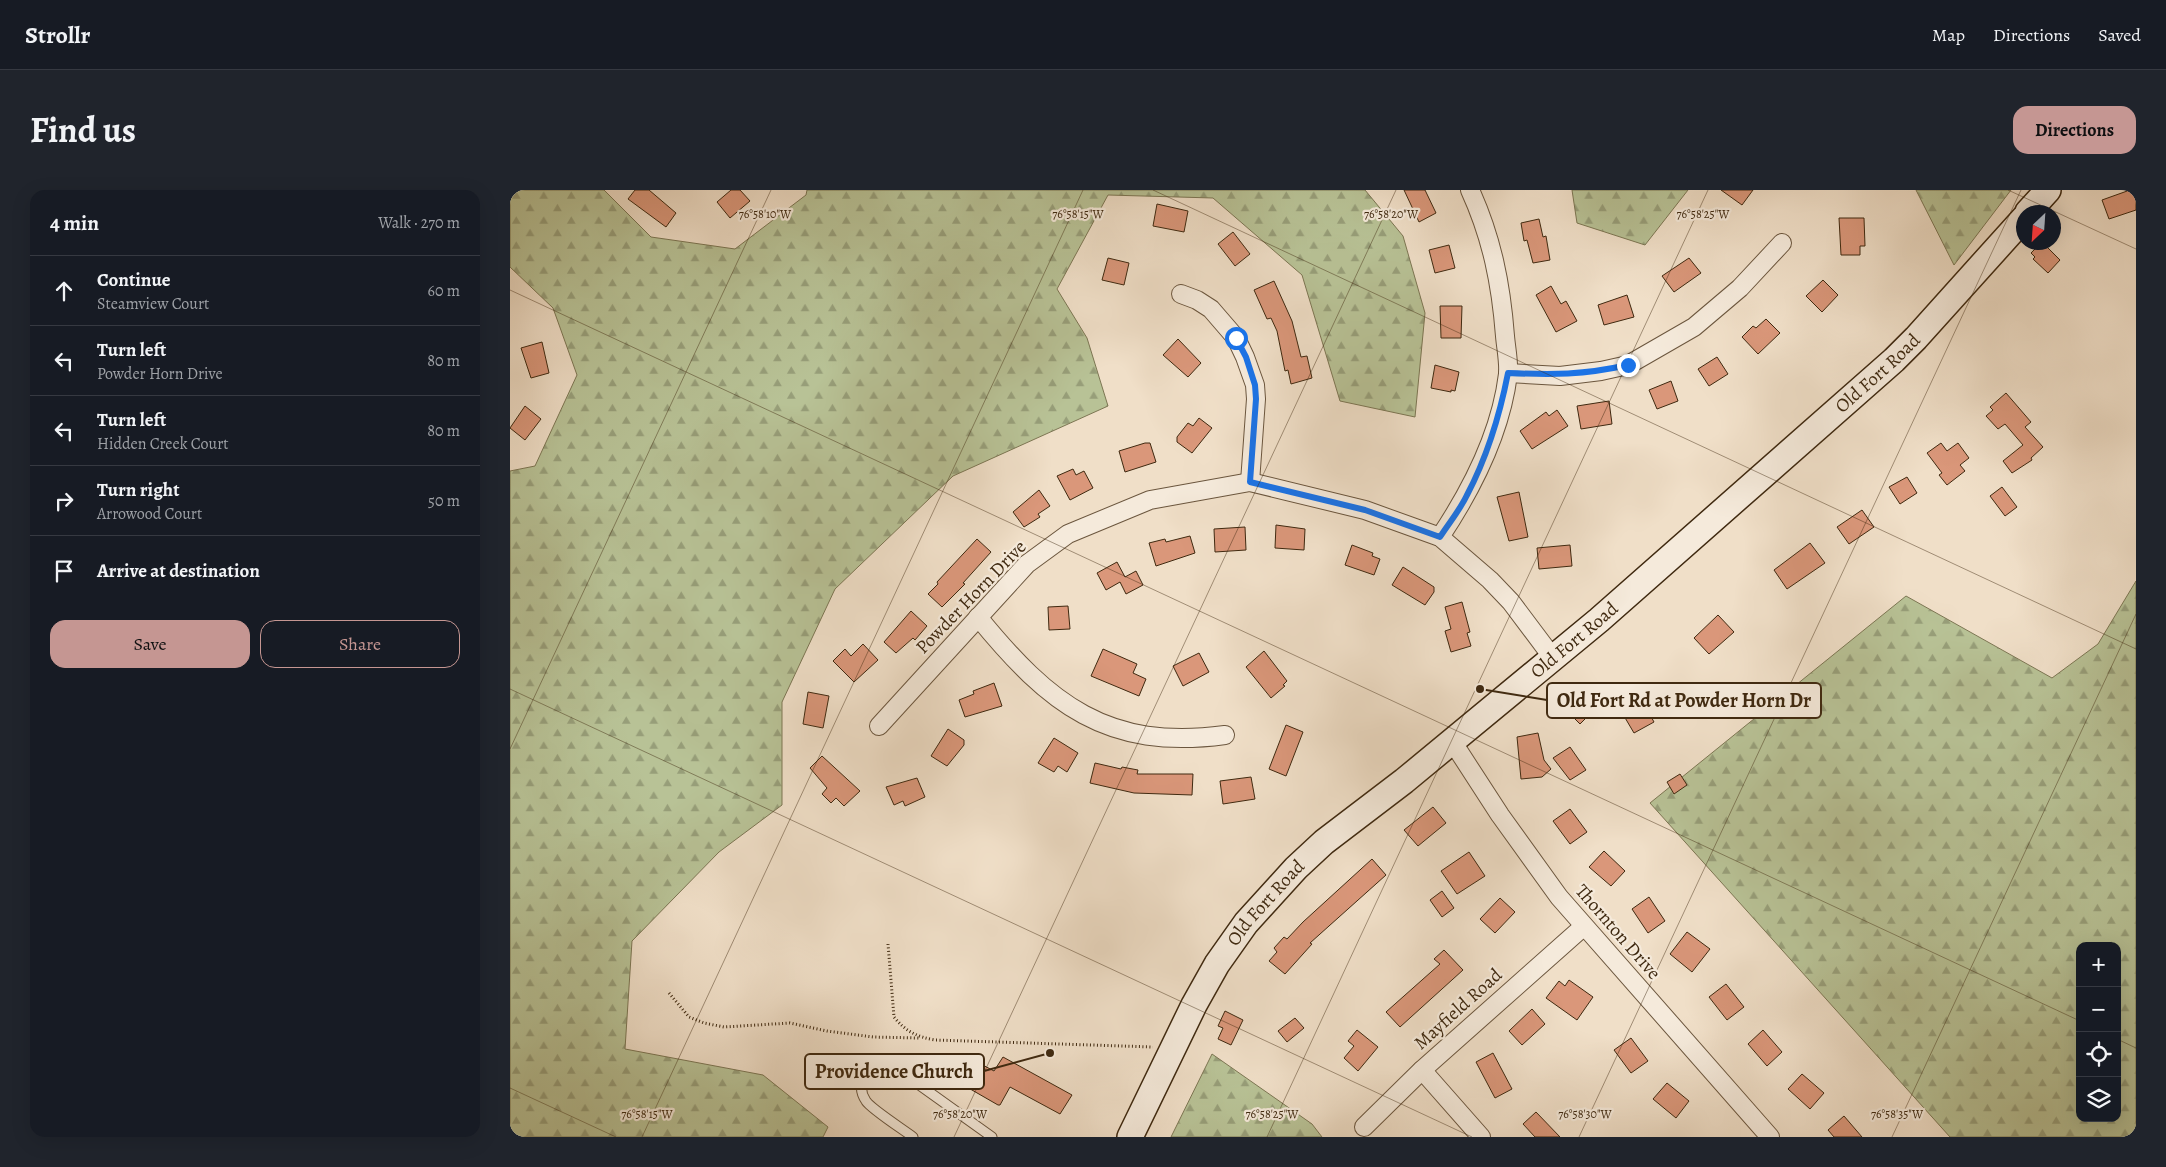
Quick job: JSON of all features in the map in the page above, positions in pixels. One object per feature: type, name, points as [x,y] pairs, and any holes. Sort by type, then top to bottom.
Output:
[{"type":"main road","points":[[2034,205],[2048,190]]},
{"type":"main road","name":"Old Fort Road","points":[[1130,1137],[1173,1047],[1217,964],[1236,936],[1272,893],[1324,842],[1404,781],[1621,600],[1894,360],[2016,227]]},
{"type":"street","points":[[1440,537],[1468,494],[1493,433],[1502,404],[1508,373],[1498,275],[1482,216],[1470,190]]},
{"type":"street","points":[[1508,373],[1560,376],[1601,371],[1628,365],[1694,327],[1740,288],[1782,243]]},
{"type":"street","points":[[1181,294],[1197,300],[1211,309],[1236,338],[1246,357],[1255,385],[1256,399],[1250,482]]},
{"type":"street","name":"Powder Horn Drive","points":[[879,726],[1027,564],[1068,534],[1150,500],[1250,482],[1365,510],[1440,537],[1490,580],[1511,602],[1552,658]]},
{"type":"street","points":[[978,617],[1005,651],[1028,674],[1066,704],[1094,720],[1115,729],[1163,739],[1193,739],[1225,735]]},
{"type":"street","name":"Thornton Drive","points":[[1452,741],[1529,857],[1583,926],[1770,1137]]},
{"type":"street","name":"Mayfield Road","points":[[1364,1127],[1422,1070],[1583,926]]},
{"type":"street","points":[[1422,1070],[1481,1137]]},
{"type":"lane","points":[[913,1137],[866,1102],[861,1089],[862,1080],[871,1067],[880,1062],[890,1064],[992,1137]]},
{"type":"path","points":[[888,944],[894,1017],[901,1026],[922,1038]]},
{"type":"path","points":[[670,993],[689,1017],[704,1023],[724,1027],[790,1023],[827,1031],[873,1037],[1173,1047]]},
{"type":"green space","points":[[510,190],[604,190],[651,237],[735,249],[806,195],[807,190],[1365,190],[1403,236],[1425,313],[1415,417],[1340,401],[1302,275],[1213,198],[1108,195],[1057,289],[1087,338],[1108,406],[953,476],[835,589],[782,702],[782,805],[719,852],[632,941],[625,1049],[763,1075],[828,1127],[823,1137],[510,1137],[510,471],[535,466],[577,375],[553,308],[510,267]]},
{"type":"green space","points":[[1572,190],[1688,190],[1645,245],[1577,223]]},
{"type":"green space","points":[[1916,190],[2011,190],[1954,265]]},
{"type":"green space","points":[[2136,581],[2136,1137],[1950,1137],[1650,803],[1906,596],[2052,678],[2098,644]]},
{"type":"green space","points":[[1212,1054],[1312,1124],[1322,1137],[1171,1137]]},
{"type":"building","points":[[635,190],[649,190],[676,213],[666,227],[628,199]]},
{"type":"building","points":[[731,190],[740,190],[750,201],[730,218],[717,202]]},
{"type":"building","points":[[1404,190],[1425,190],[1436,213],[1419,222]]},
{"type":"building","points":[[1721,190],[1753,190],[1742,205]]},
{"type":"building","points":[[2133,190],[2136,199],[2136,210],[2109,219],[2102,200]]},
{"type":"building","points":[[1157,204],[1188,211],[1184,232],[1153,226]]},
{"type":"building","points":[[1839,218],[1864,218],[1865,246],[1860,246],[1860,255],[1841,255]]},
{"type":"building","points":[[1539,219],[1543,237],[1546,236],[1550,260],[1533,263],[1527,240],[1524,241],[1521,223]]},
{"type":"building","points":[[1233,232],[1250,254],[1235,266],[1218,244]]},
{"type":"building","points":[[1449,245],[1455,268],[1435,273],[1429,250]]},
{"type":"building","points":[[2034,250],[2050,250],[2060,260],[2048,273],[2033,259],[2035,257],[2031,253]]},
{"type":"building","points":[[1108,258],[1129,263],[1124,285],[1102,280]]},
{"type":"building","points":[[1689,258],[1701,273],[1674,292],[1662,276]]},
{"type":"building","points":[[1823,280],[1838,295],[1822,312],[1806,296]]},
{"type":"building","points":[[1274,281],[1292,321],[1301,357],[1307,356],[1312,378],[1291,384],[1288,370],[1285,371],[1277,331],[1271,318],[1267,319],[1254,290]]},
{"type":"building","points":[[1551,286],[1561,304],[1566,301],[1577,321],[1556,332],[1536,295]]},
{"type":"building","points":[[1627,295],[1634,317],[1604,325],[1598,305]]},
{"type":"building","points":[[1440,306],[1462,306],[1461,338],[1441,338]]},
{"type":"building","points":[[1766,319],[1780,333],[1758,354],[1742,337],[1753,326],[1756,328]]},
{"type":"building","points":[[1178,339],[1201,363],[1188,377],[1163,355]]},
{"type":"building","points":[[542,342],[549,373],[531,378],[521,348]]},
{"type":"building","points":[[1717,357],[1728,374],[1709,386],[1698,369]]},
{"type":"building","points":[[1435,365],[1459,372],[1455,391],[1431,388]]},
{"type":"building","points":[[1671,381],[1678,401],[1657,409],[1649,390]]},
{"type":"building","points":[[2006,393],[2031,422],[2025,427],[2043,447],[2031,458],[2032,460],[2012,473],[2003,461],[2023,445],[2005,424],[1998,429],[1986,416],[1993,410],[1990,407]]},
{"type":"building","points":[[1609,401],[1612,424],[1581,429],[1577,406]]},
{"type":"building","points":[[525,406],[541,419],[525,440],[510,428]]},
{"type":"building","points":[[1557,410],[1568,426],[1532,449],[1520,431],[1546,412],[1549,416]]},
{"type":"building","points":[[1199,418],[1212,428],[1192,453],[1177,442],[1177,437],[1188,423],[1193,426]]},
{"type":"building","points":[[1150,443],[1156,462],[1125,472],[1119,451]]},
{"type":"building","points":[[1941,443],[1947,451],[1958,443],[1969,458],[1960,465],[1965,471],[1947,485],[1939,475],[1942,473],[1927,453]]},
{"type":"building","points":[[1073,469],[1076,475],[1084,471],[1093,488],[1070,500],[1057,476]]},
{"type":"building","points":[[1907,477],[1917,493],[1900,504],[1889,487]]},
{"type":"building","points":[[2002,487],[2017,507],[2005,516],[1990,496]]},
{"type":"building","points":[[1039,490],[1050,506],[1038,514],[1040,517],[1024,527],[1013,512]]},
{"type":"building","points":[[1519,492],[1528,537],[1509,541],[1497,497]]},
{"type":"building","points":[[1862,510],[1874,527],[1849,544],[1837,527]]},
{"type":"building","points":[[1276,525],[1305,529],[1304,550],[1275,548]]},
{"type":"building","points":[[1245,527],[1246,550],[1215,552],[1214,529]]},
{"type":"building","points":[[1190,536],[1195,553],[1156,566],[1149,543],[1165,539],[1166,542]]},
{"type":"building","points":[[977,539],[991,552],[963,583],[965,584],[942,607],[928,594]]},
{"type":"building","points":[[1810,543],[1825,563],[1787,589],[1774,570]]},
{"type":"building","points":[[1352,545],[1373,553],[1372,556],[1380,559],[1374,575],[1345,565]]},
{"type":"building","points":[[1570,545],[1572,566],[1539,569],[1537,548]]},
{"type":"building","points":[[1117,562],[1125,577],[1136,571],[1143,585],[1126,594],[1120,582],[1106,590],[1097,573]]},
{"type":"building","points":[[1403,567],[1434,587],[1434,592],[1425,605],[1392,585]]},
{"type":"building","points":[[1462,602],[1470,632],[1467,633],[1471,646],[1451,652],[1445,631],[1451,629],[1445,607]]},
{"type":"building","points":[[1068,606],[1070,629],[1049,630],[1048,607]]},
{"type":"building","points":[[911,611],[927,626],[915,640],[913,638],[896,653],[884,642]]},
{"type":"building","points":[[1718,615],[1734,632],[1709,654],[1694,638]]},
{"type":"building","points":[[863,644],[878,660],[854,682],[833,661],[845,649],[851,656]]},
{"type":"building","points":[[1103,649],[1137,664],[1133,673],[1146,679],[1139,696],[1091,676]]},
{"type":"building","points":[[1264,651],[1287,681],[1283,685],[1285,686],[1271,698],[1246,667]]},
{"type":"building","points":[[1199,653],[1209,672],[1183,686],[1173,666]]},
{"type":"building","points":[[994,683],[1002,706],[965,717],[959,700],[974,694],[973,691]]},
{"type":"building","points":[[1578,688],[1597,707],[1580,724],[1563,707],[1563,704]]},
{"type":"building","points":[[808,692],[829,696],[823,728],[803,724]]},
{"type":"building","points":[[1644,704],[1654,722],[1634,733],[1624,716]]},
{"type":"building","points":[[1286,725],[1303,732],[1286,776],[1269,769]]},
{"type":"building","points":[[948,729],[964,740],[964,745],[947,766],[931,756]]},
{"type":"building","points":[[1538,733],[1544,760],[1551,769],[1542,777],[1521,779],[1517,737]]},
{"type":"building","points":[[1054,738],[1078,753],[1067,772],[1058,766],[1054,772],[1038,763]]},
{"type":"building","points":[[1570,747],[1586,770],[1570,780],[1553,758]]},
{"type":"building","points":[[822,756],[860,791],[844,806],[836,798],[831,803],[822,794],[827,788],[810,768]]},
{"type":"building","points":[[1095,763],[1121,769],[1122,767],[1138,770],[1137,774],[1193,774],[1192,795],[1134,793],[1090,783]]},
{"type":"building","points":[[1680,774],[1687,785],[1674,794],[1667,782]]},
{"type":"building","points":[[1251,777],[1255,799],[1223,804],[1220,781]]},
{"type":"building","points":[[917,778],[925,797],[905,806],[903,801],[894,805],[886,787]]},
{"type":"building","points":[[1433,807],[1446,823],[1418,846],[1404,830]]},
{"type":"building","points":[[1570,809],[1587,832],[1570,844],[1553,821]]},
{"type":"building","points":[[1604,851],[1625,871],[1611,886],[1589,867]]},
{"type":"building","points":[[1469,852],[1485,876],[1457,894],[1441,871]]},
{"type":"building","points":[[1372,859],[1386,875],[1310,943],[1312,944],[1285,974],[1269,961],[1277,952],[1274,948],[1284,937],[1287,939]]},
{"type":"building","points":[[1442,891],[1454,908],[1442,917],[1430,900]]},
{"type":"building","points":[[1649,897],[1665,921],[1648,933],[1632,909]]},
{"type":"building","points":[[1500,898],[1515,912],[1495,933],[1480,919]]},
{"type":"building","points":[[1687,932],[1710,949],[1692,972],[1670,954]]},
{"type":"building","points":[[1444,950],[1463,970],[1400,1027],[1386,1012],[1440,964],[1434,959]]},
{"type":"building","points":[[1569,980],[1593,997],[1577,1020],[1546,998],[1559,981],[1565,986]]},
{"type":"building","points":[[1726,984],[1744,1007],[1727,1020],[1709,997]]},
{"type":"building","points":[[1532,1009],[1545,1024],[1522,1045],[1509,1031]]},
{"type":"building","points":[[1225,1011],[1243,1020],[1231,1045],[1218,1039],[1223,1028],[1218,1026]]},
{"type":"building","points":[[1295,1018],[1304,1028],[1287,1042],[1278,1031]]},
{"type":"building","points":[[1357,1030],[1378,1047],[1358,1071],[1344,1058],[1354,1046],[1348,1041]]},
{"type":"building","points":[[1763,1030],[1782,1052],[1767,1066],[1748,1044]]},
{"type":"building","points":[[1631,1038],[1648,1061],[1631,1073],[1614,1050]]},
{"type":"building","points":[[1493,1053],[1512,1089],[1495,1098],[1476,1062]]},
{"type":"building","points":[[1003,1057],[1072,1095],[1060,1114],[1010,1087],[1000,1105],[998,1105],[965,1086],[979,1063],[994,1071]]},
{"type":"building","points":[[1802,1074],[1824,1093],[1810,1109],[1788,1089]]},
{"type":"building","points":[[1667,1083],[1689,1101],[1676,1118],[1653,1099]]},
{"type":"building","points":[[1536,1112],[1560,1137],[1535,1137],[1523,1124]]},
{"type":"building","points":[[1844,1116],[1862,1137],[1834,1137],[1828,1130]]},
{"type":"place","name":"Old Fort Rd at Powder Horn Dr","points":[[1480,689]]},
{"type":"place","name":"Providence Church","points":[[1050,1053]]},
{"type":"route","points":[[1236,338],[1246,357],[1255,385],[1256,399],[1250,482],[1365,510],[1440,537],[1468,494],[1493,433],[1502,404],[1508,373],[1560,376],[1601,371],[1628,365]]}]
